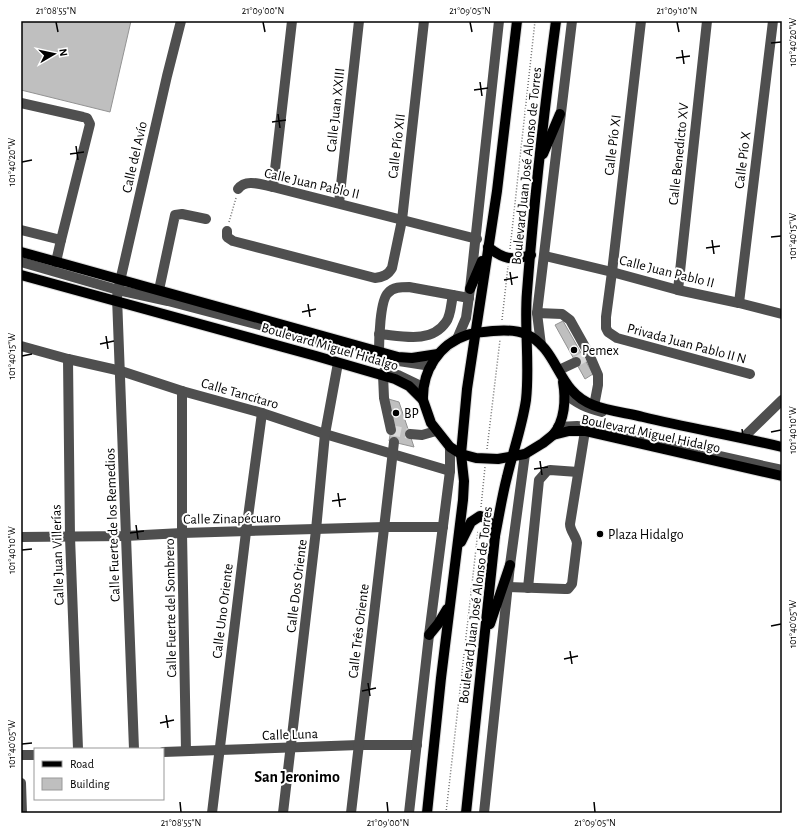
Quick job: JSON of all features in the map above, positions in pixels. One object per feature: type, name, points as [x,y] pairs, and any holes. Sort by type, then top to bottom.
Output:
[{"type":"main road","name":"Boulevard Juan José Alonso de Torres","points":[[428,813],[450,602],[464,489],[461,454],[467,389],[497,191],[517,21]]},
{"type":"main road","name":"Boulevard Juan José Alonso de Torres","points":[[466,813],[495,536],[503,491],[521,425],[527,387],[527,292],[539,166],[556,21]]},
{"type":"main road","points":[[539,166],[560,114]]},
{"type":"main road","points":[[470,294],[488,247],[497,254],[509,258],[517,259],[531,255]]},
{"type":"main road","name":"Boulevard Miguel Hidalgo","points":[[21,252],[405,358],[438,354],[444,347],[458,339],[476,333],[514,331],[527,334],[541,345],[559,370],[563,380],[579,398],[594,406],[782,447]]},
{"type":"main road","name":"Boulevard Miguel Hidalgo","points":[[21,275],[118,296],[395,379],[409,386],[423,400],[427,416],[436,431],[450,447],[461,454],[476,458],[486,459],[525,454],[543,443],[555,431],[585,431],[782,476]]},
{"type":"main road","points":[[423,400],[423,387],[431,366],[438,354]]},
{"type":"main road","points":[[555,431],[563,411],[565,393],[563,380]]},
{"type":"main road","points":[[457,550],[471,522],[480,516],[491,524],[495,536]]},
{"type":"main road","points":[[484,643],[510,565]]},
{"type":"main road","points":[[429,635],[441,620],[450,602]]},
{"type":"street","name":"Calle del Avío","points":[[118,296],[120,279],[181,21]]},
{"type":"street","points":[[273,187],[292,21]]},
{"type":"street","name":"Calle Juan XXIII","points":[[339,203],[360,21]]},
{"type":"street","name":"Calle Pío XII","points":[[227,231],[228,237],[233,241],[375,278],[389,273],[392,268],[402,220],[424,21]]},
{"type":"street","points":[[458,339],[466,318],[470,294],[499,21]]},
{"type":"street","name":"Boulevard Juan José Alonso de Torres","points":[[541,345],[537,313],[572,21]]},
{"type":"street","name":"Calle Pío XI","points":[[612,272],[641,21]]},
{"type":"street","name":"Calle Benedicto XV","points":[[678,290],[707,21]]},
{"type":"street","name":"Calle Pío X","points":[[739,303],[773,21]]},
{"type":"street","points":[[21,103],[87,118],[90,124],[56,262]]},
{"type":"street","name":"Calle Juan Pablo II","points":[[238,189],[241,185],[247,183],[273,187],[476,239]]},
{"type":"street","points":[[159,290],[175,215],[182,214],[206,219]]},
{"type":"street","points":[[21,230],[61,240]]},
{"type":"street","name":"Calle Juan Pablo II","points":[[545,256],[678,290],[782,314]]},
{"type":"street","points":[[21,262],[118,296],[168,301],[401,361],[431,366]]},
{"type":"street","points":[[21,271],[118,296],[398,375],[423,387]]},
{"type":"street","name":"Privada Juan Pablo II N","points":[[612,272],[606,317],[606,328],[611,335],[750,374]]},
{"type":"street","points":[[379,352],[379,334],[384,299],[389,291],[400,287],[409,287],[453,295],[470,294]]},
{"type":"street","points":[[379,334],[417,337],[434,334],[447,322],[453,295]]},
{"type":"street","name":"Calle Fuerte de los Remedios","points":[[118,296],[134,748]]},
{"type":"street","points":[[537,313],[562,314],[570,320],[583,358],[598,375],[598,385],[594,406]]},
{"type":"street","name":"Calle Tancítaro","points":[[21,346],[68,359],[121,371],[182,391],[262,413],[325,434],[450,471]]},
{"type":"street","points":[[559,370],[583,358]]},
{"type":"street","name":"Calle Juan Villerías","points":[[68,359],[70,537],[78,748]]},
{"type":"street","name":"Calle Dos Oriente","points":[[283,813],[316,530],[325,434],[338,363]]},
{"type":"street","points":[[382,376],[387,418],[391,430]]},
{"type":"street","name":"Calle Fuerte del Sombrero","points":[[182,391],[182,533],[186,751]]},
{"type":"street","points":[[565,393],[571,399],[588,408],[782,451]]},
{"type":"street","points":[[743,438],[782,400]]},
{"type":"street","name":"Calle Uno Oriente","points":[[212,813],[262,413]]},
{"type":"street","points":[[555,431],[577,426],[598,429],[782,470]]},
{"type":"street","points":[[410,434],[422,435],[436,431]]},
{"type":"street","points":[[508,587],[565,589],[572,584],[577,543],[576,538],[570,528],[570,524],[585,431]]},
{"type":"street","name":"Calle Três Oriente","points":[[351,813],[394,442]]},
{"type":"street","points":[[409,813],[429,635],[450,471],[450,447]]},
{"type":"street","points":[[484,813],[510,565],[525,454]]},
{"type":"street","points":[[528,588],[539,480],[547,471],[550,470],[578,472]]},
{"type":"street","points":[[517,507],[536,510]]},
{"type":"street","name":"Calle Zinapécuaro","points":[[21,537],[126,536],[384,527],[443,527]]},
{"type":"street","name":"Calle Luna","points":[[164,752],[359,745],[417,745]]},
{"type":"street","points":[[21,755],[34,755]]},
{"type":"street","points":[[21,783],[22,813]]},
{"type":"path","points":[[446,813],[535,21]]},
{"type":"path","points":[[227,231],[238,189]]},
{"type":"building","points":[[21,21],[131,21],[110,112],[21,90]]},
{"type":"building","name":"Pemex","points":[[563,321],[593,374],[585,379],[555,325]]},
{"type":"building","name":"BP","points":[[385,398],[399,402],[414,447],[389,441],[392,424]]},
{"type":"tunnel","points":[[576,362],[584,357]]},
{"type":"tunnel","points":[[391,430],[410,434]]},
{"type":"place","name":"Pemex","points":[[574,350]]},
{"type":"place","name":"BP","points":[[396,413]]},
{"type":"place","name":"Plaza Hidalgo","points":[[600,534]]},
{"type":"district","name":"San Jeronimo","points":[[297,776]]}]
